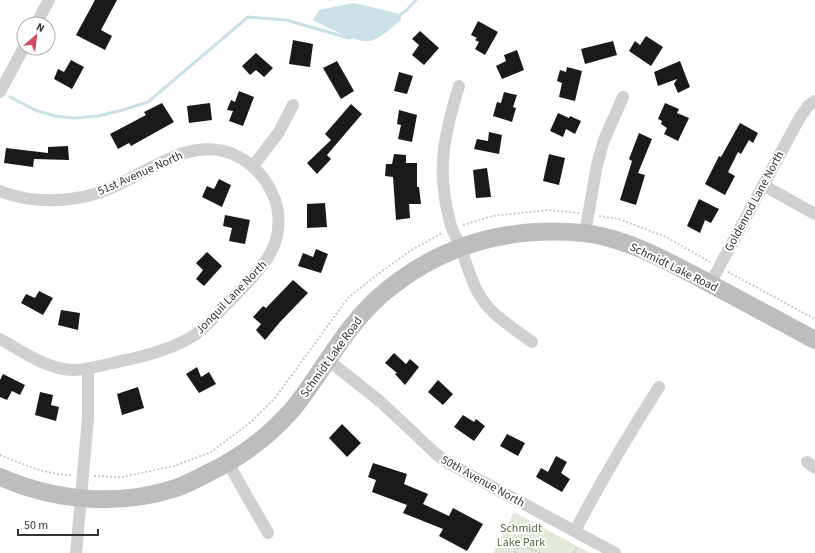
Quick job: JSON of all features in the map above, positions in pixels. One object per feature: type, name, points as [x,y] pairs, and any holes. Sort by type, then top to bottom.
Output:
[{"type":"street","points":[[40,16],[49,0]]},
{"type":"street","points":[[0,92],[19,56]]},
{"type":"street","points":[[459,86],[449,119],[443,149],[442,176],[445,203],[452,228],[478,294],[500,319],[532,342]]},
{"type":"street","points":[[585,233],[597,165],[604,140],[623,97]]},
{"type":"street","name":"Goldenrod Lane North","points":[[710,284],[799,119],[808,106],[815,101]]},
{"type":"street","points":[[253,166],[279,132],[293,105]]},
{"type":"street","name":"51st Avenue North","points":[[0,191],[26,198],[51,200],[73,198],[97,193],[119,185],[173,157],[189,151],[206,149],[227,151],[244,159],[253,166]]},
{"type":"street","name":"Jonquil Lane North","points":[[88,368],[156,353],[189,338],[204,327],[256,273],[269,257],[276,242],[280,226],[273,194],[266,181],[253,166]]},
{"type":"street","points":[[763,185],[815,214]]},
{"type":"street","name":"Schmidt Lake Road","points":[[0,477],[11,482],[42,491],[81,499],[109,499],[144,496],[176,488],[228,463],[268,434],[290,412],[310,387],[358,318],[384,292],[412,271],[443,254],[475,242],[509,234],[541,232],[585,233],[612,239],[643,250],[668,262],[815,340]]},
{"type":"street","points":[[0,339],[40,361],[56,367],[72,370],[88,368],[88,418],[76,553]]},
{"type":"street","name":"50th Avenue North","points":[[328,360],[382,403],[436,454],[450,464],[615,553]]},
{"type":"street","points":[[574,531],[621,446],[659,387]]},
{"type":"street","points":[[228,463],[268,533]]},
{"type":"path","points":[[0,455],[29,466],[61,475],[122,477],[174,466],[212,452],[251,422],[274,398],[348,298],[410,251],[452,228],[492,216],[548,210],[620,218],[659,234],[815,319]]},
{"type":"path","points":[[515,553],[518,547],[529,548],[540,553]]},
{"type":"green space","name":"Schmidt Lake Park","points":[[514,512],[590,553],[493,553]]},
{"type":"water","points":[[354,3],[400,14],[401,20],[387,32],[374,40],[365,41],[342,34],[313,20],[319,10]]},
{"type":"building","points":[[95,0],[117,0],[101,30],[112,36],[105,50],[76,35]]},
{"type":"building","points":[[478,21],[498,32],[485,55],[475,49],[479,42],[475,40],[477,38],[471,35]]},
{"type":"building","points":[[420,31],[439,48],[424,65],[412,55],[419,45],[412,39]]},
{"type":"building","points":[[646,36],[663,47],[651,66],[629,51],[635,41],[640,45]]},
{"type":"building","points":[[293,40],[313,44],[310,67],[289,64]]},
{"type":"building","points":[[613,41],[617,55],[585,64],[581,49]]},
{"type":"building","points":[[517,50],[524,70],[502,79],[496,66],[506,61],[504,55]]},
{"type":"building","points":[[256,53],[273,68],[264,77],[256,70],[250,75],[242,66]]},
{"type":"building","points":[[71,60],[84,67],[72,89],[54,79],[58,69],[64,72]]},
{"type":"building","points":[[337,61],[354,91],[341,99],[323,68]]},
{"type":"building","points":[[680,61],[690,87],[678,93],[674,84],[677,79],[658,86],[654,72]]},
{"type":"building","points":[[567,67],[582,71],[575,101],[559,97],[562,83],[557,81],[560,70],[566,72]]},
{"type":"building","points":[[399,72],[413,76],[407,94],[394,91]]},
{"type":"building","points":[[239,91],[254,97],[243,126],[229,121],[233,111],[227,110],[231,100],[235,102]]},
{"type":"building","points":[[504,92],[517,95],[513,107],[516,108],[512,122],[493,116],[497,102],[501,103]]},
{"type":"building","points":[[162,103],[174,122],[131,146],[129,143],[118,149],[110,134],[146,115],[144,112]]},
{"type":"building","points":[[210,103],[212,120],[189,123],[187,106]]},
{"type":"building","points":[[665,103],[679,109],[677,113],[689,118],[678,141],[664,134],[667,128],[661,124],[662,121],[658,119]]},
{"type":"building","points":[[351,104],[362,114],[327,155],[331,159],[317,174],[307,163],[331,140],[325,134]]},
{"type":"building","points":[[399,110],[417,115],[412,142],[398,139],[401,125],[397,124]]},
{"type":"building","points":[[558,113],[581,121],[575,134],[566,129],[563,137],[550,131]]},
{"type":"building","points":[[740,123],[758,133],[753,143],[749,140],[741,154],[738,152],[728,172],[735,176],[725,195],[705,184],[719,156],[721,157]]},
{"type":"building","points":[[489,132],[502,135],[499,154],[474,149],[477,139],[488,141]]},
{"type":"building","points":[[639,133],[652,139],[638,173],[645,175],[636,205],[620,200],[632,161],[629,159]]},
{"type":"building","points":[[68,146],[69,160],[34,159],[33,167],[4,163],[6,148],[48,153],[48,147]]},
{"type":"building","points":[[394,154],[406,155],[406,163],[417,163],[417,187],[419,187],[421,204],[409,204],[410,218],[396,220],[393,177],[385,176],[386,164],[392,164]]},
{"type":"building","points":[[549,154],[565,158],[559,185],[543,181]]},
{"type":"building","points":[[487,168],[491,197],[476,198],[473,170]]},
{"type":"building","points":[[219,179],[231,185],[222,207],[202,197],[207,186],[214,189]]},
{"type":"building","points":[[699,199],[719,209],[711,223],[705,220],[700,233],[687,226]]},
{"type":"building","points":[[325,203],[327,227],[307,228],[307,204]]},
{"type":"building","points":[[225,215],[250,220],[245,244],[229,241],[232,228],[223,226]]},
{"type":"building","points":[[316,249],[328,254],[321,273],[298,266],[303,253],[313,257]]},
{"type":"building","points":[[207,252],[222,266],[204,286],[196,279],[203,270],[196,263]]},
{"type":"building","points":[[293,280],[308,293],[265,340],[256,330],[261,324],[253,317],[263,306],[266,308]]},
{"type":"building","points":[[39,291],[53,298],[43,315],[21,303],[26,294],[35,298]]},
{"type":"building","points":[[61,310],[80,313],[78,330],[58,325]]},
{"type":"building","points":[[394,353],[406,364],[410,359],[419,367],[405,385],[395,374],[397,373],[385,363]]},
{"type":"building","points":[[197,367],[201,377],[209,372],[216,384],[199,393],[186,374]]},
{"type":"building","points":[[3,374],[25,385],[20,395],[12,391],[7,400],[0,397],[0,380]]},
{"type":"building","points":[[438,380],[453,394],[443,405],[428,392]]},
{"type":"building","points":[[138,387],[144,408],[122,415],[117,394]]},
{"type":"building","points":[[40,392],[53,395],[51,405],[59,407],[56,421],[35,415]]},
{"type":"building","points":[[463,415],[474,422],[476,419],[485,426],[474,441],[454,427]]},
{"type":"building","points":[[342,424],[361,443],[347,457],[329,438]]},
{"type":"building","points":[[507,434],[525,443],[518,456],[500,446]]},
{"type":"building","points":[[556,456],[567,462],[561,473],[570,479],[562,492],[536,477],[541,468],[548,472]]},
{"type":"building","points":[[373,463],[407,474],[404,484],[428,494],[423,504],[449,516],[453,508],[483,524],[467,551],[439,536],[443,529],[403,513],[407,505],[372,492],[376,480],[368,477]]},
{"type":"waterway","points":[[397,17],[407,10],[416,0]]},
{"type":"waterway","points":[[10,97],[35,110],[55,116],[74,118],[98,116],[148,102],[248,17],[286,20],[349,38],[352,37]]}]
